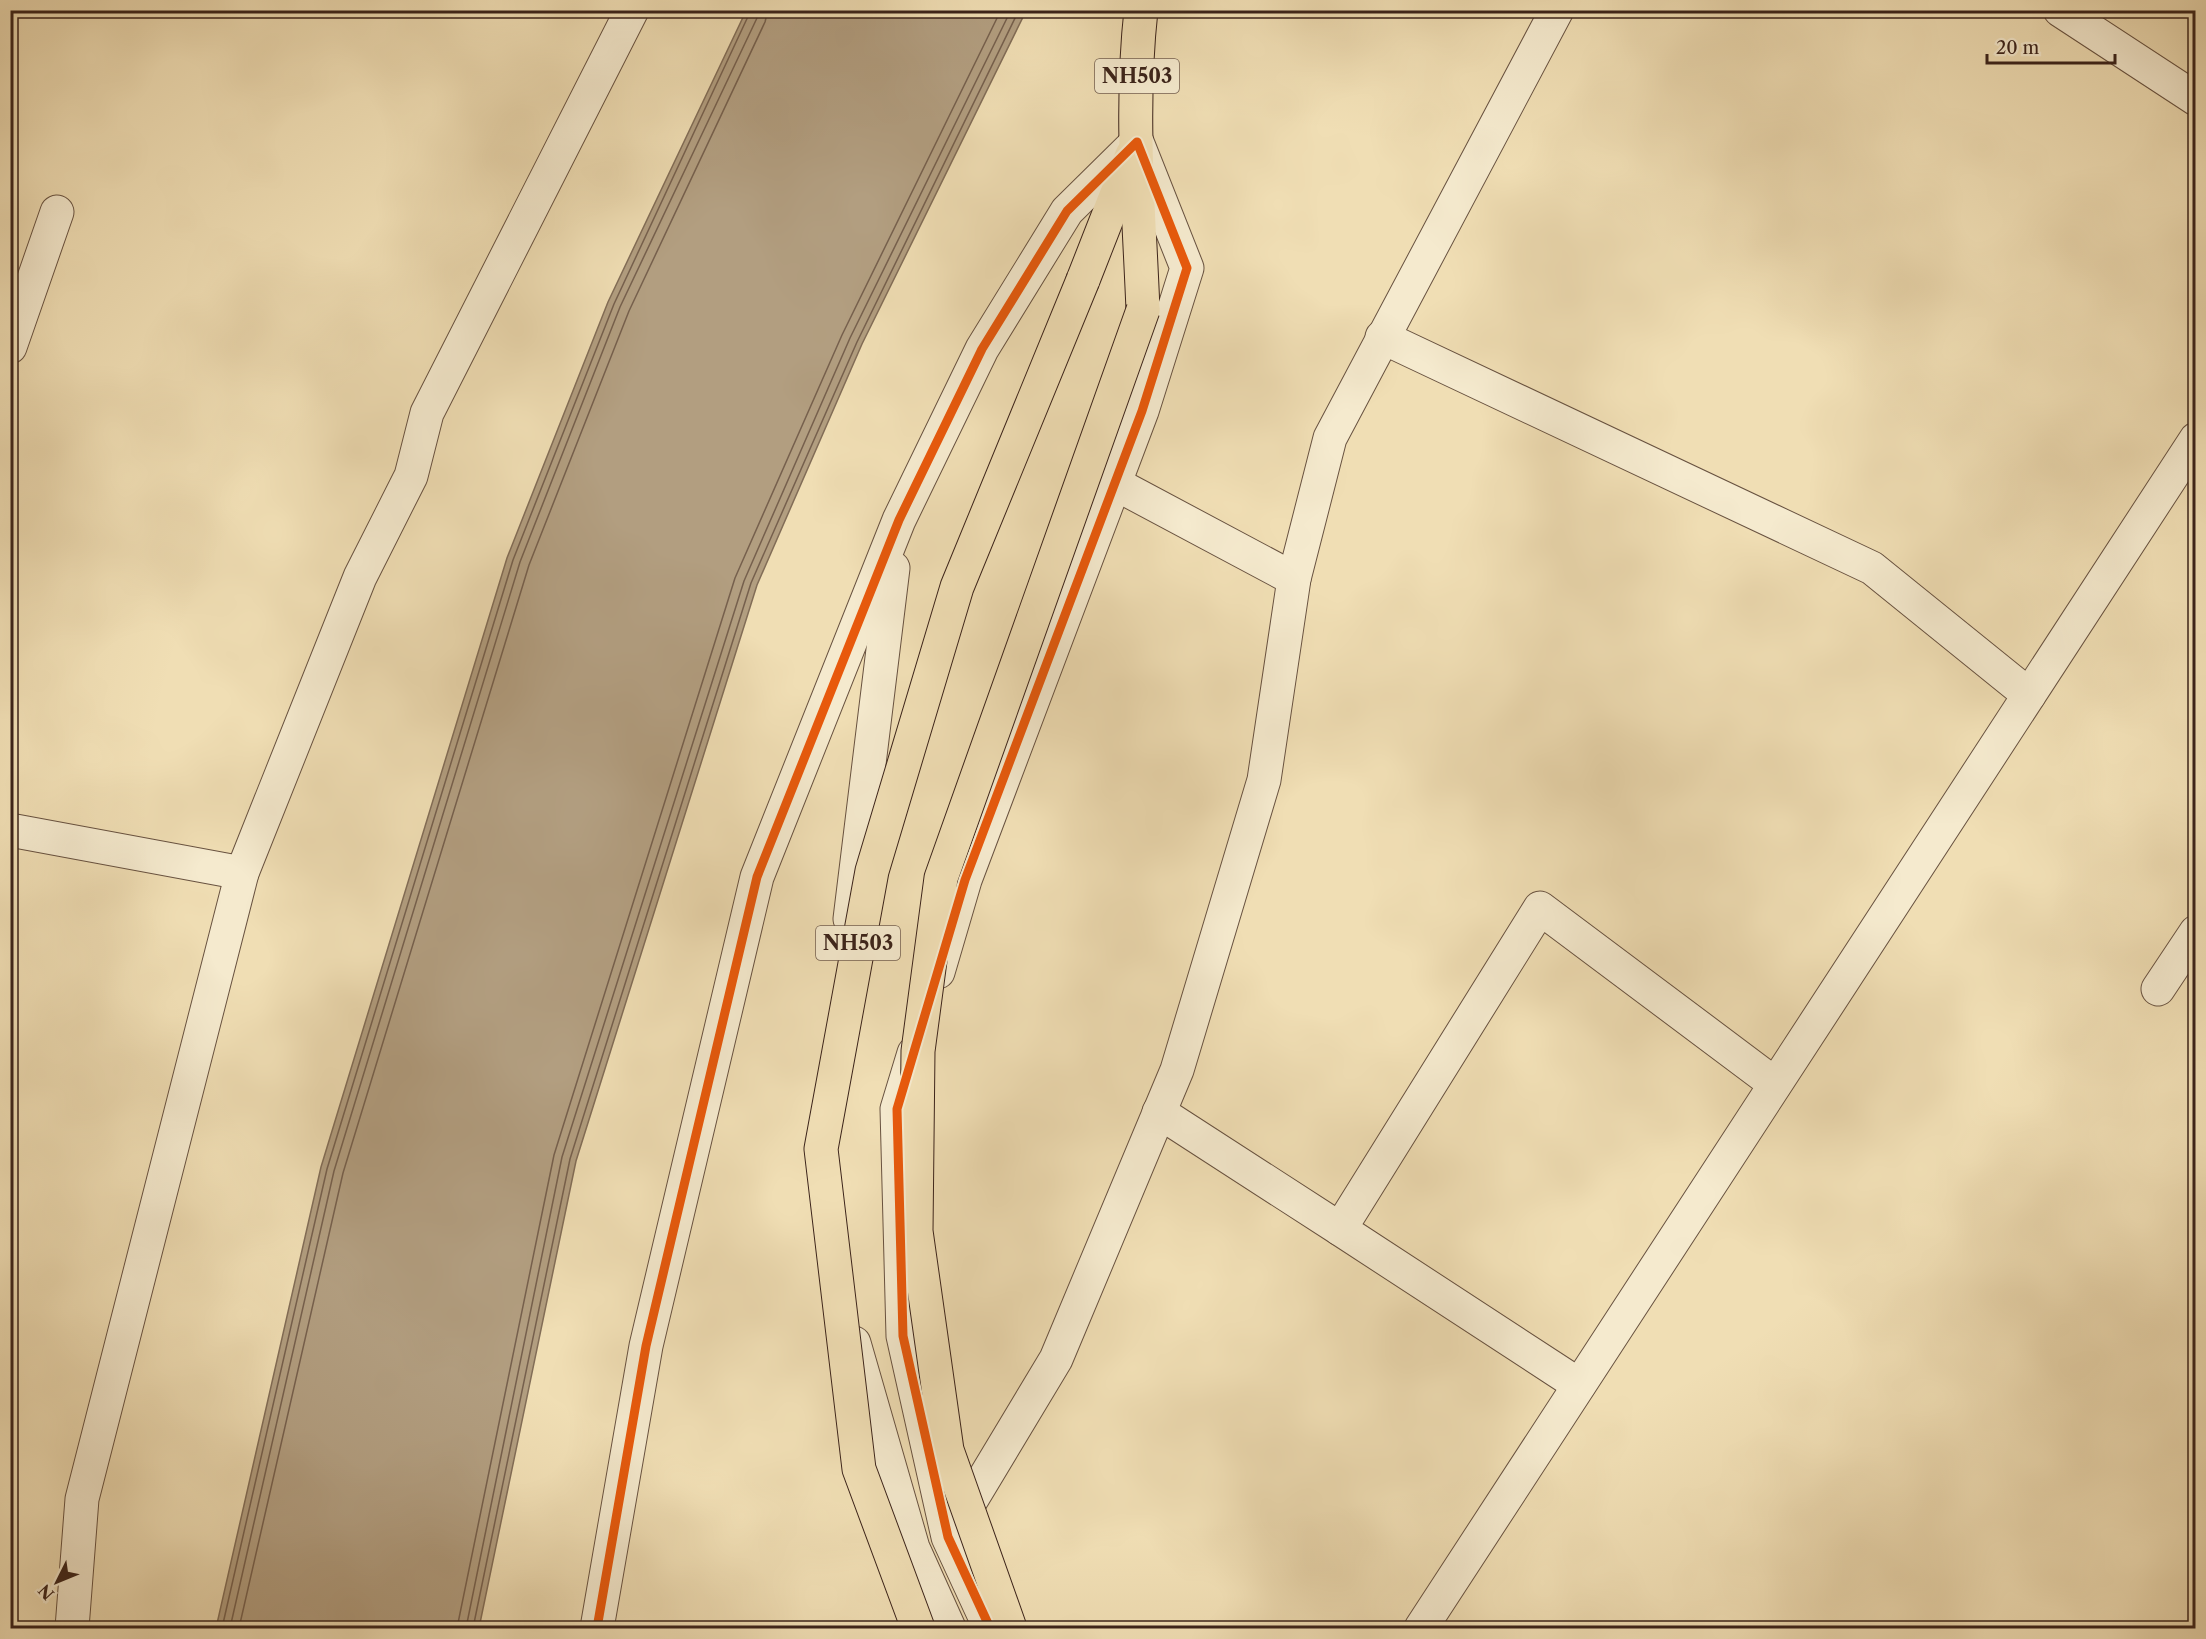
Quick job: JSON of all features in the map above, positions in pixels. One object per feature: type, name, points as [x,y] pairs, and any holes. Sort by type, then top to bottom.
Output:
[{"type":"highway","name":"NH503","points":[[1010,1629],[947,1450],[916,1231],[918,1051],[941,878],[1143,310],[1137,142],[1137,46],[1141,10]]},
{"type":"highway","name":"NH503","points":[[918,1629],[859,1469],[821,1149],[872,871],[957,587],[1137,142]]},
{"type":"street","points":[[72,1629],[82,1499],[242,873],[360,578],[411,476],[427,413],[632,10]]},
{"type":"street","points":[[948,1537],[1056,1359],[1177,1070],[1264,780],[1294,579],[1330,438],[1557,10]]},
{"type":"street","points":[[2060,10],[2196,99]]},
{"type":"street","points":[[597,1629],[646,1346],[757,877],[899,520],[982,349],[1067,211],[1137,142],[1187,268],[1142,411],[965,880],[897,1109],[903,1336],[948,1537],[990,1629]]},
{"type":"street","points":[[10,347],[57,212]]},
{"type":"street","points":[[1382,337],[1872,568],[2029,695]]},
{"type":"street","points":[[1421,1629],[2196,439]]},
{"type":"street","points":[[1114,483],[1294,579]]},
{"type":"street","points":[[899,520],[860,825],[831,1113],[852,1338],[913,1548],[949,1629]]},
{"type":"street","points":[[10,830],[242,873]]},
{"type":"street","points":[[1340,1229],[1540,908],[1775,1084]]},
{"type":"street","points":[[2158,989],[2196,932]]},
{"type":"street","points":[[1159,1112],[1579,1385]]},
{"type":"water","points":[[746,11],[1026,11],[862,344],[757,585],[576,1161],[479,1628],[216,1628],[321,1167],[507,558],[608,302]]},
{"type":"cycle path","points":[[597,1628],[646,1346],[757,877],[899,520],[982,349],[1067,211],[1137,142],[1187,268],[1142,411],[965,880],[897,1109],[903,1336],[948,1537],[990,1628]]}]
